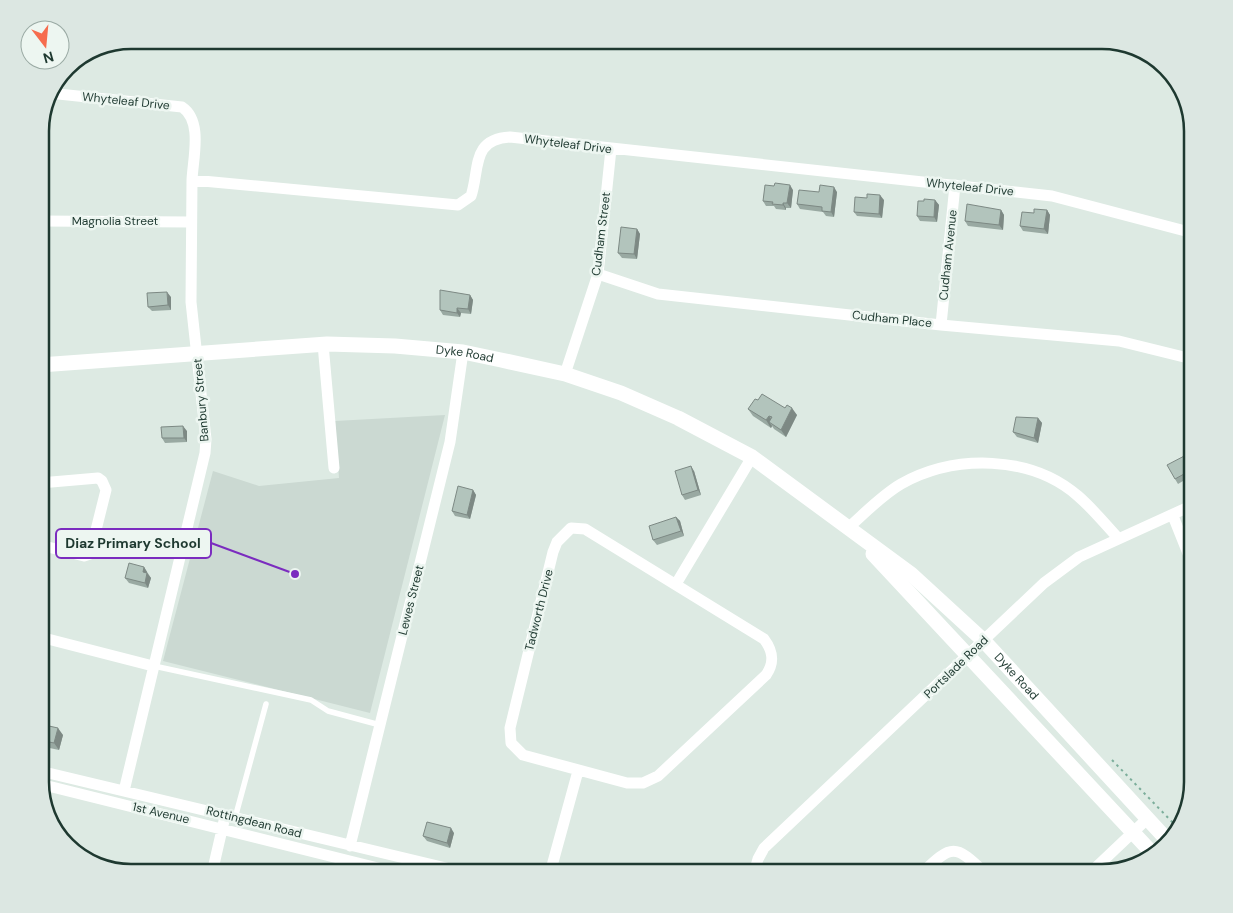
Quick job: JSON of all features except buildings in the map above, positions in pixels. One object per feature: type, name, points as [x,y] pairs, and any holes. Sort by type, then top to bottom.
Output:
[{"type":"street","name":"Whyteleaf Drive","points":[[57,94],[182,108],[187,111],[195,126],[192,180],[452,206],[463,203],[471,196],[481,151],[496,139],[510,137],[1052,196],[1184,231]]},
{"type":"street","name":"Cudham Street","points":[[565,374],[598,274],[611,149]]},
{"type":"street","name":"Banbury Street","points":[[124,791],[205,453],[206,439],[191,302],[190,222],[192,180]]},
{"type":"street","name":"Cudham Avenue","points":[[941,325],[955,185]]},
{"type":"street","name":"Magnolia Street","points":[[49,221],[190,222]]},
{"type":"street","name":"Cudham Place","points":[[598,274],[658,294],[941,325],[1119,341],[1184,357]]},
{"type":"street","name":"Dyke Road","points":[[49,364],[323,344],[395,346],[463,352],[565,374],[621,393],[678,418],[752,457],[911,574],[984,641],[1163,836]]},
{"type":"street","points":[[323,344],[334,468]]},
{"type":"street","name":"Lewes Street","points":[[350,846],[450,442],[463,352]]},
{"type":"street","points":[[676,584],[752,457]]},
{"type":"street","points":[[848,528],[902,483],[950,466],[987,463],[1022,467],[1039,473],[1068,488],[1118,538]]},
{"type":"street","points":[[49,482],[98,478],[102,481],[106,490],[90,554],[84,556],[49,548]]},
{"type":"street","name":"Portslade Road","points":[[757,864],[764,848],[1056,573],[1079,557],[1184,510]]},
{"type":"street","points":[[1173,516],[1184,544]]},
{"type":"street","name":"Tadworth Drive","points":[[571,528],[584,529],[764,639],[772,654],[769,670],[650,781],[643,784],[627,783],[578,771],[522,755],[515,749],[510,736],[557,542],[571,528]]},
{"type":"street","name":"Dyke Road","points":[[848,528],[1149,849]]},
{"type":"street","points":[[49,639],[153,666]]},
{"type":"street","points":[[552,864],[578,771]]},
{"type":"street","name":"Rottingdean Road","points":[[49,773],[429,864]]},
{"type":"street","name":"1st Avenue","points":[[49,786],[363,864]]},
{"type":"street","points":[[214,864],[223,828],[230,817]]},
{"type":"street","points":[[1099,864],[1147,819]]},
{"type":"street","points":[[932,864],[942,855],[952,851],[966,854],[976,864]]},
{"type":"lane","points":[[153,666],[303,698],[318,703],[328,711],[380,725]]},
{"type":"lane","points":[[230,817],[266,704]]},
{"type":"shaded area","points":[[445,415],[370,713],[163,661],[213,471],[259,486],[339,478],[335,421]]},
{"type":"place","name":"Diaz Primary School","points":[[295,574]]}]
